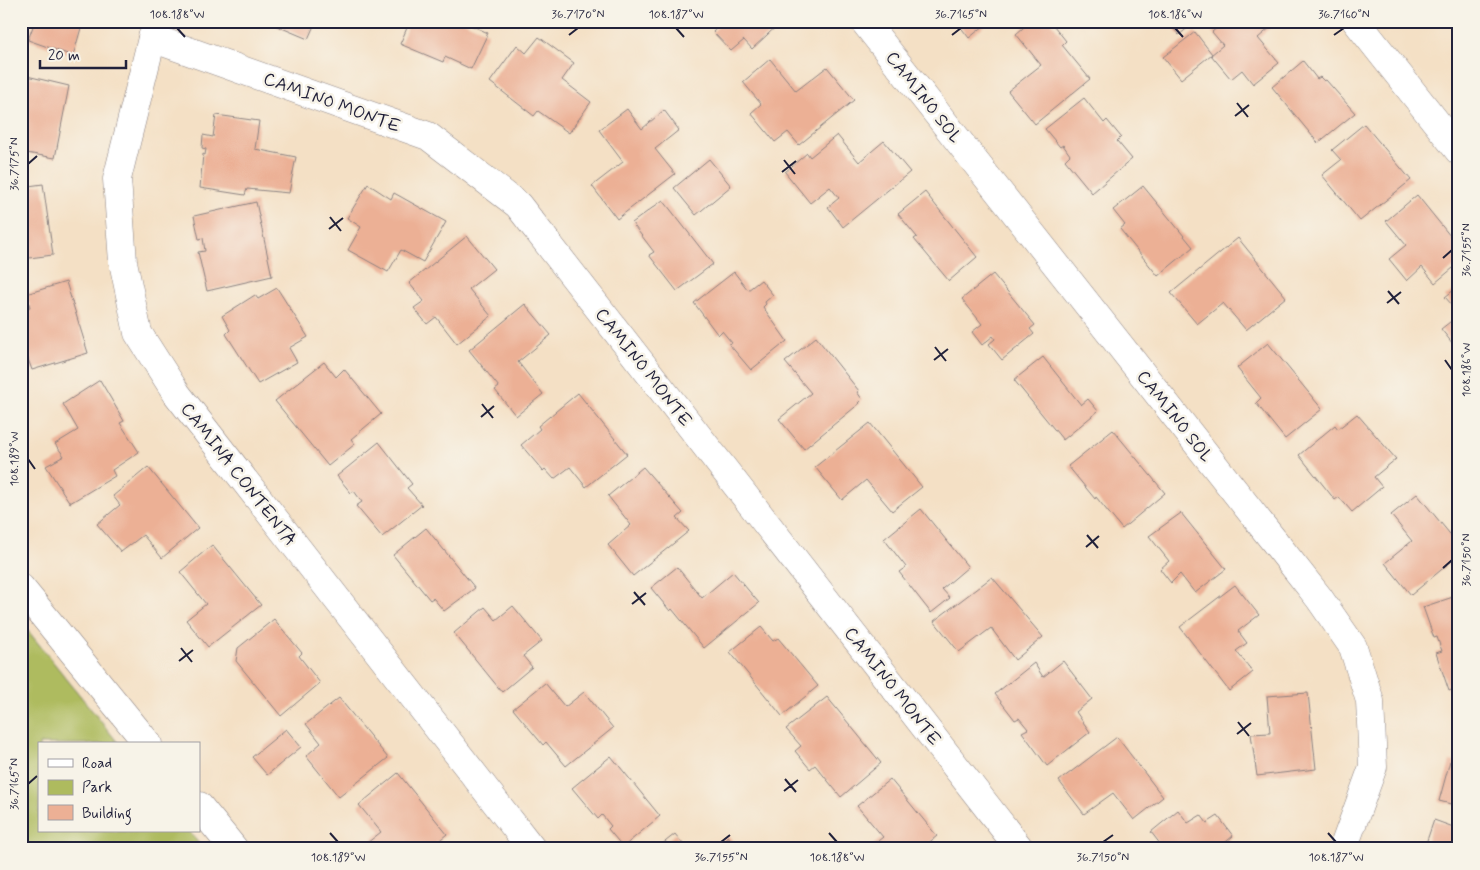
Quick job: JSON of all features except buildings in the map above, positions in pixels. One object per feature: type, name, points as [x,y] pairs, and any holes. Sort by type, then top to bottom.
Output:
[{"type":"street","name":"CAMINO SOL","points":[[864,21],[1318,598],[1353,646],[1370,701],[1373,767],[1343,849]]},
{"type":"street","points":[[1356,21],[1459,150]]},
{"type":"street","name":"CAMINA CONTENTA","points":[[156,30],[117,179],[123,262],[138,333],[176,394],[532,849]]},
{"type":"street","name":"CAMINO MONTE","points":[[156,30],[428,136],[518,205],[1020,849]]},
{"type":"street","points":[[21,588],[146,742]]},
{"type":"street","points":[[200,807],[234,849]]},
{"type":"green space","points":[[21,622],[117,742],[38,742],[38,832],[190,832],[203,849],[21,849]]}]
